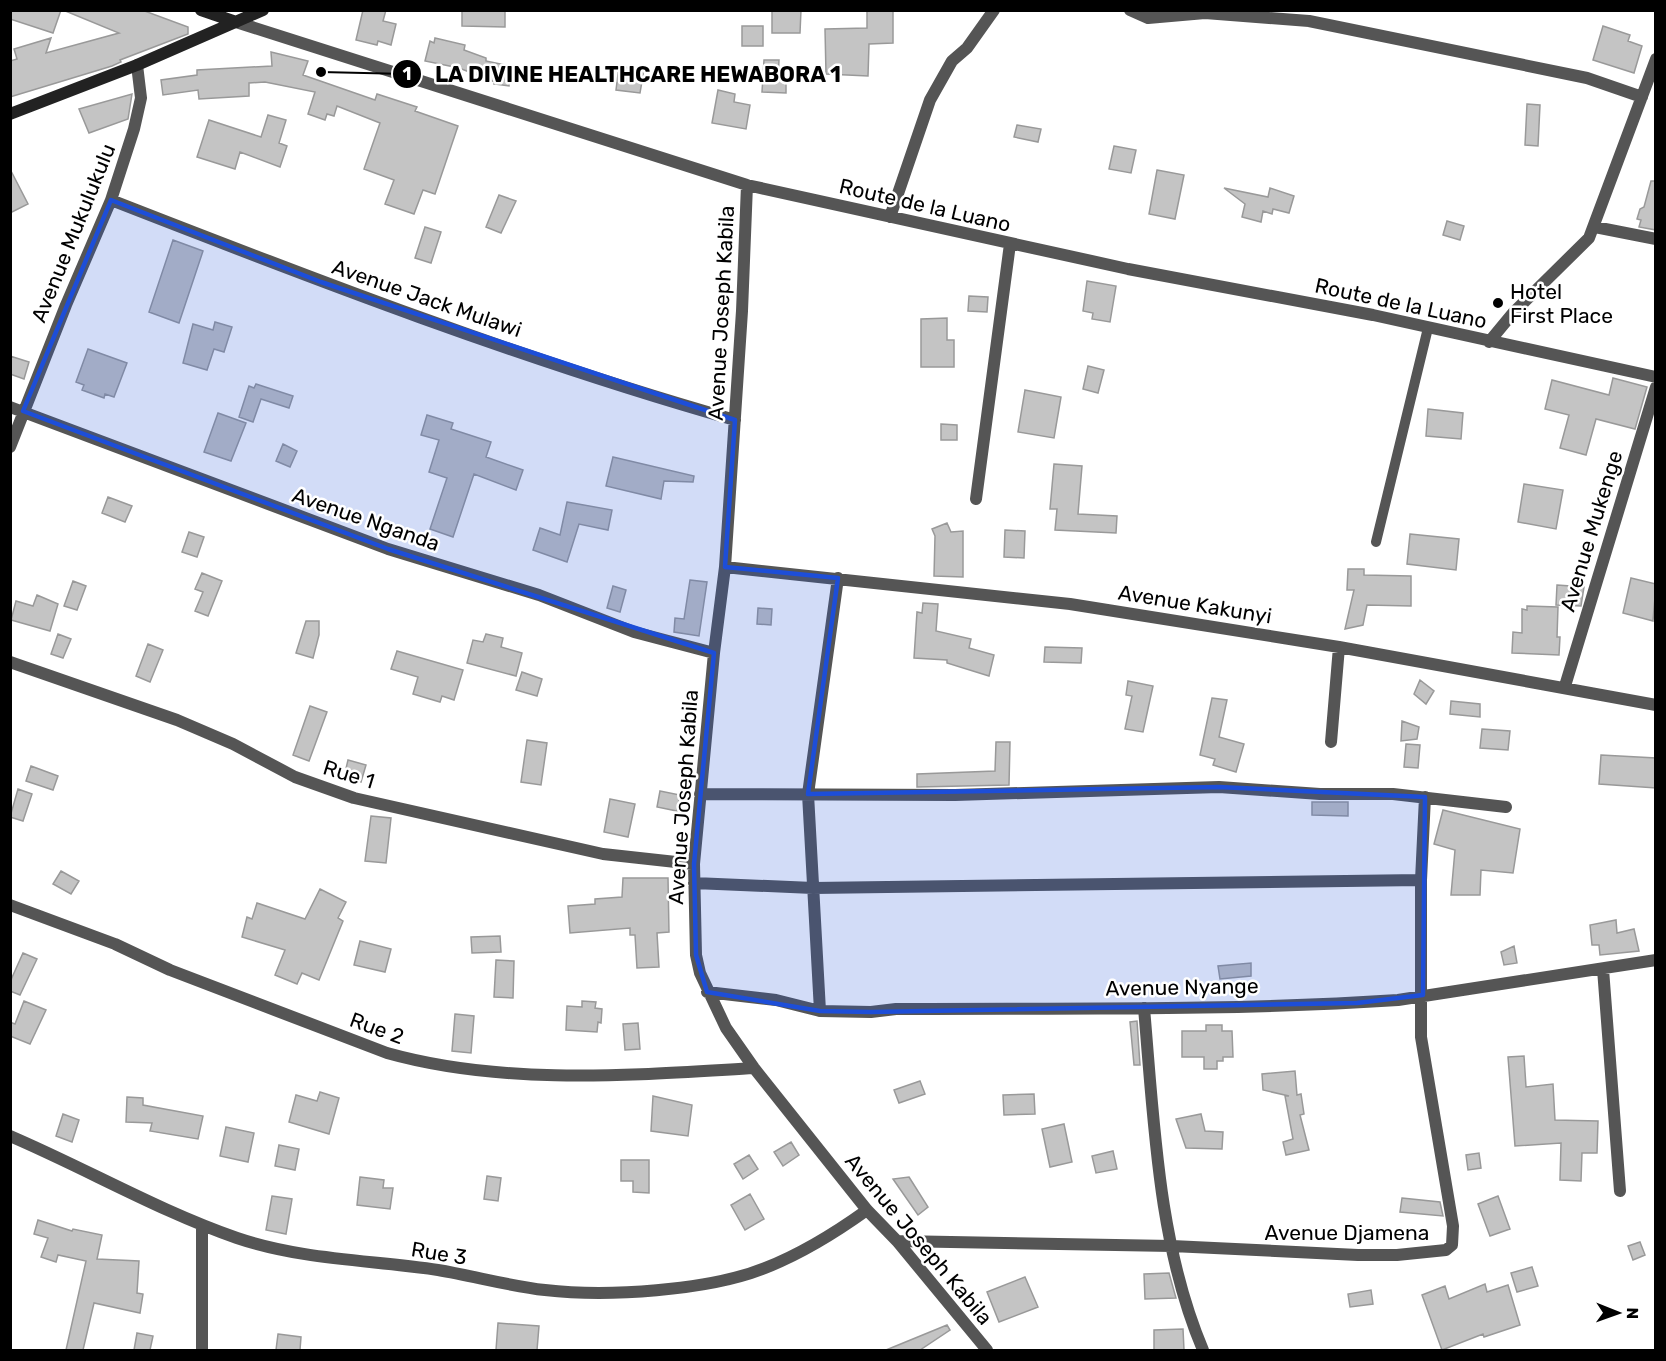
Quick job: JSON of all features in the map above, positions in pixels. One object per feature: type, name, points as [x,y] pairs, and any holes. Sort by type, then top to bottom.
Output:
[{"type":"street","name":"Route de la Luano","points":[[201,10],[747,185],[1010,244],[1428,328],[1656,377]]},
{"type":"street","points":[[10,114],[137,65],[263,10]]},
{"type":"street","points":[[890,217],[930,100],[952,61],[966,48],[994,10]]},
{"type":"street","points":[[1130,10],[1148,18],[1205,14],[1310,16],[1648,90]]},
{"type":"street","points":[[1489,342],[1513,313],[1585,243],[1595,227],[1648,90],[1656,59]]},
{"type":"street","name":"Avenue Mukulukulu","points":[[10,447],[17,409],[111,200],[139,113],[141,98],[137,65]]},
{"type":"street","name":"Avenue Joseph Kabila","points":[[747,185],[725,567],[714,653],[694,864],[696,955],[707,992],[726,1028],[754,1068],[867,1210],[897,1241],[987,1350]]},
{"type":"street","name":"Avenue Jack Mulawi","points":[[111,200],[354,293],[616,384],[735,420]]},
{"type":"street","points":[[1595,227],[1656,238]]},
{"type":"street","points":[[976,499],[1010,244]]},
{"type":"street","name":"Avenue Mukenge","points":[[1565,686],[1656,387]]},
{"type":"street","name":"Avenue Nganda","points":[[17,409],[388,549],[539,595],[634,632],[714,653]]},
{"type":"street","name":"Avenue Kakunyi","points":[[725,567],[1070,603],[1565,686],[1656,705]]},
{"type":"street","points":[[820,1011],[808,794],[838,578]]},
{"type":"street","points":[[1331,742],[1339,647]]},
{"type":"street","name":"Rue 1","points":[[10,662],[177,720],[233,744],[295,777],[354,798],[603,854],[694,864]]},
{"type":"street","points":[[700,794],[956,795],[1219,787],[1425,797],[1506,807]]},
{"type":"street","name":"Avenue Djamena","points":[[897,1241],[1172,1246],[1265,1252],[1397,1255],[1439,1252],[1452,1245],[1453,1226],[1447,1178],[1421,1037],[1423,995],[1421,880],[1425,797]]},
{"type":"street","points":[[694,883],[813,888],[1421,880]]},
{"type":"street","name":"Rue 2","points":[[10,905],[115,944],[170,970],[377,1049],[424,1064],[462,1070],[554,1075],[754,1068]]},
{"type":"street","name":"Avenue Nyange","points":[[707,992],[776,1000],[820,1011],[1144,1008],[1357,1003],[1398,1000],[1656,960]]},
{"type":"street","points":[[1603,969],[1620,1191]]},
{"type":"street","points":[[1144,1008],[1155,1125],[1172,1246],[1188,1315],[1203,1350]]},
{"type":"street","name":"Rue 3","points":[[10,1136],[202,1225],[270,1247],[440,1270],[507,1285],[576,1292],[625,1291],[708,1282],[763,1269],[811,1246],[867,1210]]},
{"type":"street","points":[[202,1225],[202,1350]]},
{"type":"lane","points":[[1376,542],[1428,328]]},
{"type":"highlighted area","points":[[111,200],[321,282],[735,420],[725,567],[838,578],[808,794],[1219,787],[1425,797],[1423,995],[1357,1003],[871,1012],[820,1011],[707,992],[696,955],[694,864],[714,653],[388,549],[23,411]]},
{"type":"building","points":[[10,10],[61,10],[53,33],[10,19]]},
{"type":"building","points":[[63,10],[142,10],[188,27],[188,34],[120,60],[121,62],[112,66],[10,97],[10,61],[17,59],[14,49],[51,38],[46,53],[119,33]]},
{"type":"building","points":[[363,10],[386,10],[383,21],[396,24],[391,45],[378,41],[377,45],[356,40]]},
{"type":"building","points":[[462,10],[505,10],[505,27],[462,26]]},
{"type":"building","points":[[772,10],[801,10],[800,33],[772,33]]},
{"type":"building","points":[[867,10],[893,10],[893,43],[869,44],[868,76],[826,74],[825,29],[867,28]]},
{"type":"building","points":[[742,26],[763,26],[763,46],[742,46]]},
{"type":"building","points":[[1603,26],[1630,35],[1628,41],[1642,46],[1634,73],[1593,60]]},
{"type":"building","points":[[435,38],[465,45],[464,50],[486,58],[486,61],[510,66],[509,86],[494,84],[495,82],[459,68],[425,61],[430,41],[434,43]]},
{"type":"building","points":[[271,52],[308,61],[303,75],[375,100],[377,94],[417,107],[415,111],[458,126],[435,194],[423,190],[414,214],[385,204],[394,180],[364,169],[380,123],[337,106],[334,116],[327,114],[325,120],[308,114],[315,92],[265,82],[249,83],[249,96],[199,99],[198,90],[163,95],[161,80],[197,75],[197,70],[272,66]]},
{"type":"building","points":[[764,60],[779,60],[778,80],[786,80],[786,93],[762,92]]},
{"type":"building","points":[[619,66],[644,70],[640,93],[616,90]]},
{"type":"building","points":[[718,90],[735,94],[734,102],[750,105],[746,129],[712,123]]},
{"type":"building","points":[[132,94],[128,119],[89,133],[79,109]]},
{"type":"building","points":[[1527,104],[1540,105],[1538,146],[1525,145]]},
{"type":"building","points":[[268,115],[286,120],[279,143],[287,146],[280,167],[240,152],[235,169],[197,157],[209,120],[261,137]]},
{"type":"building","points":[[1017,125],[1041,129],[1038,142],[1014,137]]},
{"type":"building","points":[[1114,146],[1136,150],[1131,173],[1109,169]]},
{"type":"building","points":[[10,169],[28,204],[10,213]]},
{"type":"building","points":[[1157,170],[1184,175],[1175,219],[1149,214]]},
{"type":"building","points":[[1651,181],[1656,181],[1656,230],[1639,227],[1641,220],[1637,219],[1640,209],[1644,207]]},
{"type":"building","points":[[1224,188],[1268,197],[1270,188],[1294,196],[1289,213],[1273,209],[1272,214],[1263,211],[1261,222],[1242,217],[1245,204]]},
{"type":"building","points":[[499,195],[516,201],[501,233],[486,227]]},
{"type":"building","points":[[1447,221],[1464,226],[1460,240],[1443,235]]},
{"type":"building","points":[[425,227],[441,232],[431,263],[415,258]]},
{"type":"building","points":[[173,240],[203,251],[179,323],[149,312]]},
{"type":"building","points":[[1087,281],[1116,286],[1110,322],[1092,319],[1093,313],[1083,311]]},
{"type":"building","points":[[969,296],[988,297],[987,312],[968,311]]},
{"type":"building","points":[[947,318],[947,340],[954,340],[954,367],[921,367],[921,319]]},
{"type":"building","points":[[215,322],[232,327],[224,352],[214,349],[207,370],[183,363],[193,324],[213,330]]},
{"type":"building","points":[[88,349],[127,363],[114,397],[105,394],[104,398],[82,390],[84,385],[76,382]]},
{"type":"building","points":[[10,356],[29,362],[24,379],[10,374]]},
{"type":"building","points":[[1088,366],[1104,370],[1098,393],[1083,389]]},
{"type":"building","points":[[1613,378],[1647,387],[1635,429],[1596,419],[1586,455],[1560,448],[1569,415],[1545,409],[1552,380],[1609,395]]},
{"type":"building","points":[[256,384],[293,396],[289,408],[261,399],[253,422],[239,417],[249,386],[254,388]]},
{"type":"building","points":[[1025,390],[1061,397],[1054,438],[1018,432]]},
{"type":"building","points":[[1428,409],[1463,413],[1461,439],[1426,436]]},
{"type":"building","points":[[218,413],[246,423],[231,461],[204,452]]},
{"type":"building","points":[[427,415],[453,423],[451,429],[491,442],[486,457],[523,470],[516,490],[474,474],[453,537],[430,529],[447,478],[429,472],[439,440],[421,435]]},
{"type":"building","points":[[941,424],[957,425],[957,440],[941,440]]},
{"type":"building","points":[[283,444],[297,451],[290,467],[276,461]]},
{"type":"building","points":[[613,457],[694,476],[693,482],[664,481],[661,499],[606,486]]},
{"type":"building","points":[[1054,464],[1082,466],[1078,514],[1117,516],[1116,533],[1055,530],[1057,509],[1050,509]]},
{"type":"building","points":[[1524,484],[1563,490],[1556,529],[1518,522]]},
{"type":"building","points":[[108,497],[132,506],[125,522],[102,513]]},
{"type":"building","points":[[567,502],[612,510],[608,530],[579,524],[567,562],[533,550],[540,528],[560,535]]},
{"type":"building","points":[[947,523],[951,532],[963,531],[963,577],[934,576],[935,536],[932,529]]},
{"type":"building","points":[[1005,530],[1025,531],[1024,558],[1004,557]]},
{"type":"building","points":[[189,532],[204,537],[197,557],[182,552]]},
{"type":"building","points":[[1410,534],[1459,539],[1456,570],[1407,564]]},
{"type":"building","points":[[1348,569],[1364,569],[1364,575],[1411,576],[1411,606],[1367,605],[1363,625],[1345,629],[1354,590],[1347,590]]},
{"type":"building","points":[[202,573],[222,581],[208,616],[195,611],[203,592],[195,589]]},
{"type":"building","points":[[1631,578],[1656,584],[1653,621],[1623,613]]},
{"type":"building","points":[[690,580],[707,582],[699,636],[674,632],[675,618],[684,619]]},
{"type":"building","points":[[73,581],[86,586],[77,610],[64,606]]},
{"type":"building","points":[[1557,585],[1584,587],[1581,606],[1556,605]]},
{"type":"building","points":[[613,586],[626,590],[620,612],[607,608]]},
{"type":"building","points":[[37,595],[58,604],[50,631],[11,620],[16,601],[33,606]]},
{"type":"building","points":[[923,603],[938,604],[936,631],[971,639],[969,648],[994,655],[989,676],[947,663],[947,660],[914,658],[917,612],[922,613]]},
{"type":"building","points":[[1527,606],[1558,607],[1559,655],[1512,653],[1513,632],[1522,633],[1522,609],[1527,610]]},
{"type":"building","points":[[758,608],[772,609],[771,625],[757,624]]},
{"type":"building","points":[[306,621],[319,621],[319,635],[313,658],[296,653]]},
{"type":"building","points":[[58,634],[71,639],[63,658],[51,654]]},
{"type":"building","points":[[486,634],[503,638],[501,647],[522,653],[516,676],[467,663],[473,640],[483,642]]},
{"type":"building","points":[[148,644],[163,650],[150,682],[136,676]]},
{"type":"building","points":[[1045,647],[1082,648],[1081,663],[1044,662]]},
{"type":"building","points":[[397,651],[463,670],[454,700],[442,696],[440,702],[413,694],[418,677],[391,669]]},
{"type":"building","points":[[522,672],[542,679],[537,696],[516,690]]},
{"type":"building","points":[[1420,680],[1434,691],[1426,704],[1414,694]]},
{"type":"building","points":[[1128,681],[1153,686],[1143,732],[1125,729],[1132,696],[1126,695]]},
{"type":"building","points":[[1212,698],[1227,700],[1219,737],[1244,744],[1236,772],[1213,765],[1215,759],[1200,755]]},
{"type":"building","points":[[1451,701],[1480,704],[1480,717],[1450,714]]},
{"type":"building","points":[[310,706],[327,712],[309,761],[293,755]]},
{"type":"building","points":[[1402,721],[1419,727],[1417,739],[1401,741]]},
{"type":"building","points":[[1482,729],[1510,731],[1508,750],[1480,748]]},
{"type":"building","points":[[527,740],[547,743],[541,785],[521,782]]},
{"type":"building","points":[[996,742],[1010,742],[1009,785],[917,787],[917,774],[995,771]]},
{"type":"building","points":[[1406,744],[1420,745],[1418,768],[1404,767]]},
{"type":"building","points":[[1601,755],[1656,758],[1656,788],[1599,784]]},
{"type":"building","points":[[348,760],[366,765],[361,782],[344,777]]},
{"type":"building","points":[[31,766],[58,776],[53,790],[26,781]]},
{"type":"building","points":[[18,789],[32,794],[23,821],[10,817]]},
{"type":"building","points":[[660,791],[680,795],[677,811],[657,807]]},
{"type":"building","points":[[610,799],[635,804],[628,837],[604,832]]},
{"type":"building","points":[[1312,802],[1348,802],[1348,816],[1312,815]]},
{"type":"building","points":[[1443,810],[1520,829],[1513,873],[1481,870],[1480,895],[1451,895],[1455,850],[1434,844]]},
{"type":"building","points":[[371,816],[391,818],[386,863],[365,861]]},
{"type":"building","points":[[61,871],[79,881],[71,894],[53,884]]},
{"type":"building","points":[[623,878],[668,878],[669,932],[657,933],[659,967],[637,968],[635,935],[630,935],[630,928],[570,933],[568,906],[595,904],[595,899],[622,897]]},
{"type":"building","points":[[320,889],[346,902],[338,918],[343,921],[319,980],[302,973],[297,984],[275,975],[285,950],[242,937],[247,917],[252,919],[257,903],[305,919]]},
{"type":"building","points":[[1616,920],[1617,933],[1634,929],[1639,951],[1600,955],[1599,945],[1592,945],[1590,925]]},
{"type":"building","points":[[500,936],[501,952],[472,953],[471,937]]},
{"type":"building","points":[[360,941],[391,949],[385,972],[354,965]]},
{"type":"building","points":[[1514,946],[1517,963],[1504,965],[1501,952]]},
{"type":"building","points":[[23,953],[37,959],[20,995],[10,991],[10,982]]},
{"type":"building","points":[[496,960],[514,961],[513,998],[494,997]]},
{"type":"building","points":[[1251,963],[1251,976],[1220,979],[1218,966]]},
{"type":"building","points":[[24,1001],[46,1010],[30,1044],[10,1036],[10,1022],[15,1024]]},
{"type":"building","points":[[582,1001],[596,1002],[595,1008],[602,1009],[601,1023],[598,1022],[597,1032],[566,1030],[567,1006],[582,1007]]},
{"type":"building","points":[[455,1014],[474,1016],[471,1053],[452,1051]]},
{"type":"building","points":[[1137,1021],[1140,1065],[1134,1065],[1130,1022]]},
{"type":"building","points":[[638,1023],[640,1049],[625,1050],[623,1024]]},
{"type":"building","points":[[1206,1025],[1222,1025],[1222,1031],[1232,1031],[1233,1057],[1223,1057],[1223,1061],[1217,1061],[1217,1069],[1204,1069],[1204,1057],[1182,1057],[1182,1031],[1206,1031]]},
{"type":"building","points":[[1524,1056],[1526,1087],[1553,1084],[1555,1120],[1598,1121],[1597,1153],[1582,1153],[1581,1181],[1560,1180],[1561,1143],[1515,1146],[1508,1057]]},
{"type":"building","points":[[1295,1071],[1297,1095],[1301,1094],[1304,1114],[1300,1115],[1309,1150],[1286,1155],[1283,1142],[1293,1139],[1285,1096],[1289,1096],[1263,1090],[1262,1074]]},
{"type":"building","points":[[920,1081],[925,1094],[899,1103],[894,1090]]},
{"type":"building","points":[[320,1092],[339,1098],[329,1134],[289,1122],[296,1095],[317,1101]]},
{"type":"building","points":[[1034,1094],[1035,1114],[1004,1115],[1003,1095]]},
{"type":"building","points":[[653,1096],[692,1105],[688,1136],[651,1131]]},
{"type":"building","points":[[127,1097],[143,1098],[143,1105],[203,1116],[198,1139],[150,1131],[152,1123],[126,1122]]},
{"type":"building","points":[[63,1114],[79,1120],[72,1142],[56,1136]]},
{"type":"building","points":[[1201,1114],[1205,1131],[1223,1132],[1222,1149],[1186,1148],[1176,1119]]},
{"type":"building","points":[[1064,1124],[1072,1162],[1050,1167],[1042,1129]]},
{"type":"building","points":[[226,1127],[254,1133],[248,1162],[220,1156]]},
{"type":"building","points":[[791,1142],[799,1155],[783,1166],[774,1152]]},
{"type":"building","points":[[279,1145],[299,1149],[295,1170],[275,1166]]},
{"type":"building","points":[[1113,1151],[1117,1169],[1096,1173],[1092,1156]]},
{"type":"building","points":[[1479,1153],[1481,1168],[1468,1170],[1466,1155]]},
{"type":"building","points":[[749,1155],[758,1169],[743,1179],[734,1164]]},
{"type":"building","points":[[621,1160],[649,1160],[649,1193],[633,1192],[633,1181],[621,1181]]},
{"type":"building","points":[[487,1176],[501,1178],[498,1201],[484,1199]]},
{"type":"building","points":[[360,1177],[384,1180],[383,1188],[393,1188],[390,1209],[357,1205]]},
{"type":"building","points":[[909,1177],[928,1207],[918,1215],[893,1179]]},
{"type":"building","points":[[750,1194],[764,1219],[745,1230],[731,1205]]},
{"type":"building","points":[[272,1196],[292,1199],[286,1234],[266,1230]]},
{"type":"building","points":[[1498,1196],[1510,1229],[1490,1236],[1478,1204]]},
{"type":"building","points":[[1402,1198],[1440,1202],[1443,1216],[1400,1212]]},
{"type":"building","points":[[38,1220],[72,1231],[73,1229],[102,1235],[97,1259],[139,1261],[137,1293],[143,1294],[140,1313],[94,1303],[83,1350],[66,1350],[86,1261],[58,1255],[56,1262],[41,1257],[48,1238],[34,1234]]},
{"type":"building","points":[[1640,1242],[1645,1255],[1633,1260],[1628,1246]]},
{"type":"building","points":[[1532,1267],[1538,1286],[1517,1292],[1511,1273]]},
{"type":"building","points":[[1169,1273],[1176,1298],[1145,1299],[1144,1274]]},
{"type":"building","points":[[1025,1277],[1038,1307],[999,1322],[987,1292]]},
{"type":"building","points":[[1485,1284],[1487,1292],[1508,1285],[1520,1325],[1484,1337],[1483,1334],[1442,1350],[1422,1295],[1445,1286],[1449,1299]]},
{"type":"building","points":[[1371,1290],[1373,1304],[1350,1307],[1348,1294]]},
{"type":"building","points":[[498,1323],[539,1326],[537,1350],[496,1350]]},
{"type":"building","points":[[947,1325],[950,1330],[920,1350],[886,1350]]},
{"type":"building","points":[[1183,1329],[1184,1350],[1154,1350],[1154,1330]]},
{"type":"building","points":[[137,1333],[153,1336],[150,1350],[134,1350]]},
{"type":"building","points":[[278,1334],[301,1337],[300,1350],[276,1350]]},
{"type":"place","name":"LA DIVINE HEALTHCARE HEWABORA 1","points":[[321,72]]},
{"type":"place","name":"Hotel First Place","points":[[1498,303]]}]
